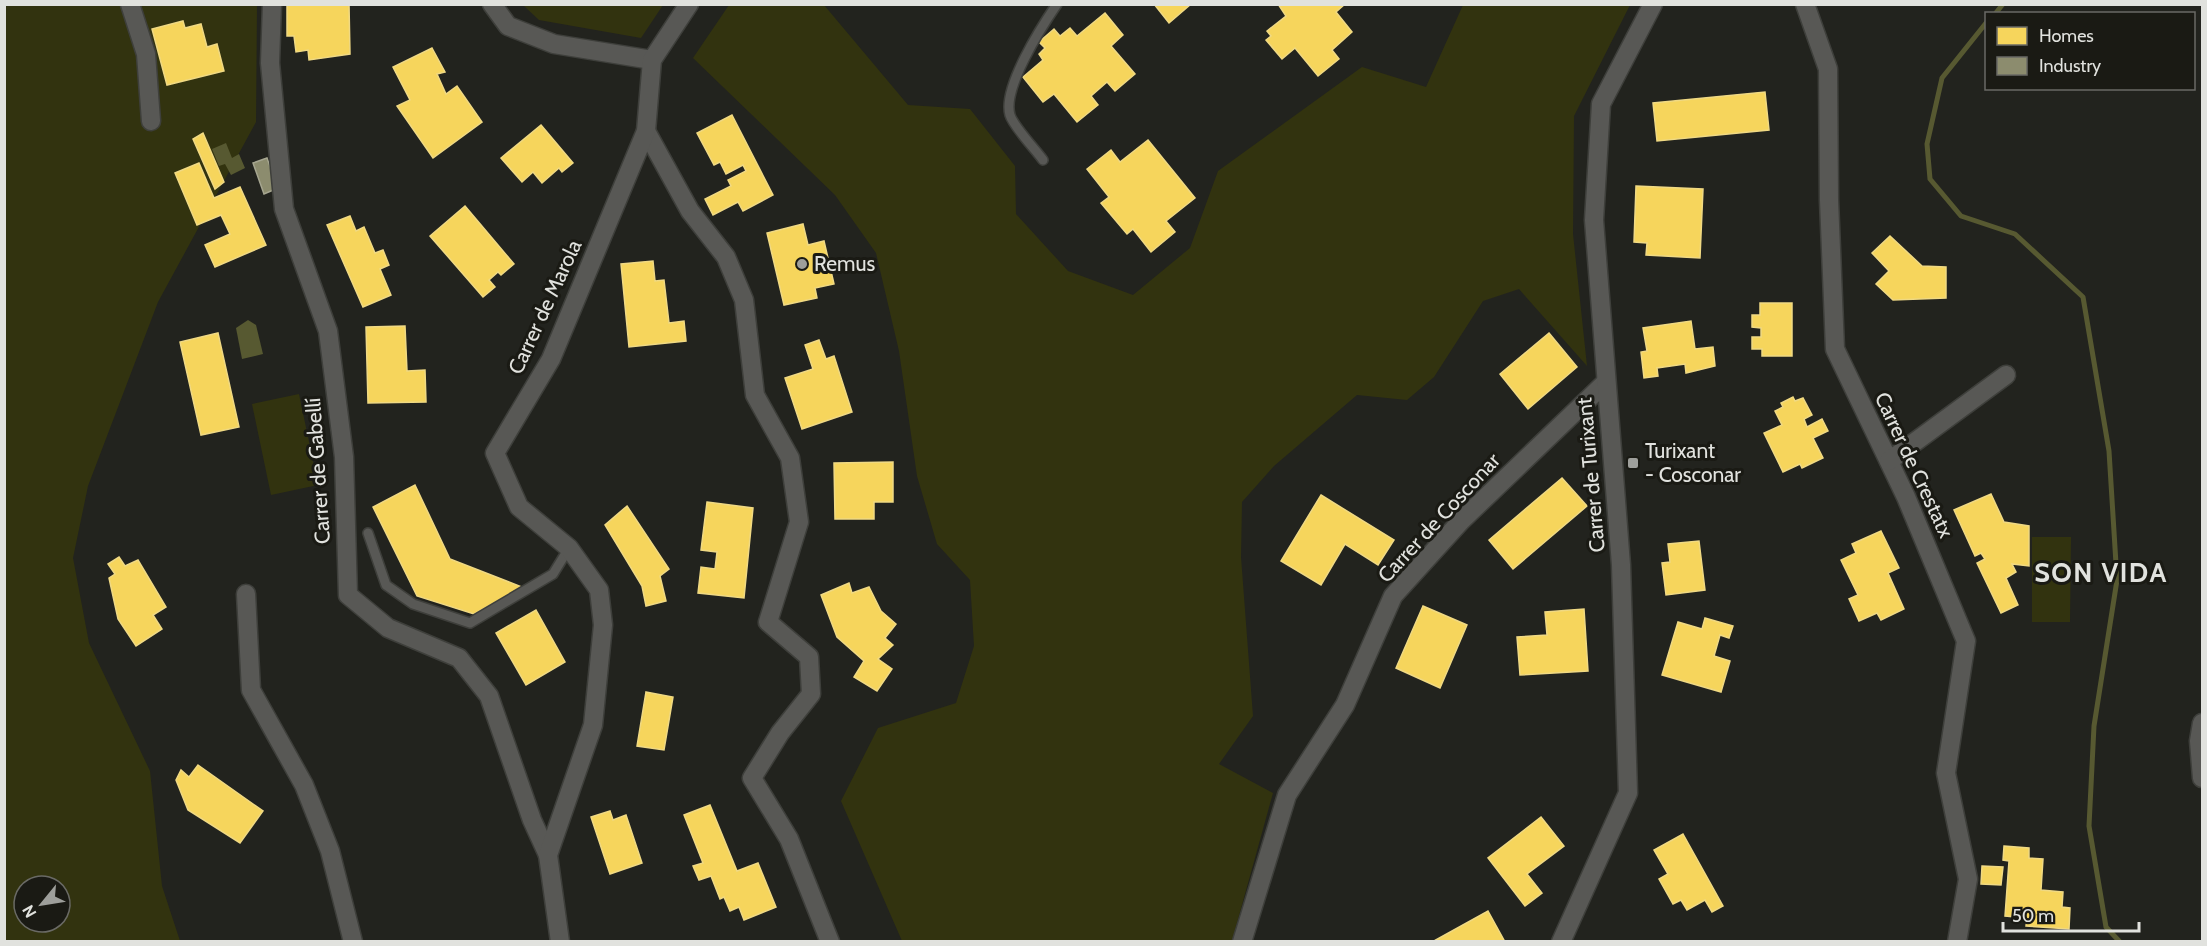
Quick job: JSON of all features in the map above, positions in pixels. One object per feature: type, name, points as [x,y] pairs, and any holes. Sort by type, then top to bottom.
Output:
[{"type":"street","points":[[130,4],[146,54],[151,121]]},
{"type":"street","name":"Carrer de Gabellí","points":[[272,4],[270,63],[284,209],[328,331],[344,457],[348,596],[388,628],[459,658],[489,696],[531,820],[548,855]]},
{"type":"street","points":[[492,4],[508,26],[554,44],[652,60],[689,4]]},
{"type":"street","name":"Carrer de Turixant","points":[[1561,942],[1628,793],[1621,565],[1594,220],[1600,104],[1653,4]]},
{"type":"street","name":"Carrer de Crestatx","points":[[1805,4],[1828,69],[1829,200],[1835,349],[1889,461],[1966,641],[1946,773],[1968,879],[1957,942]]},
{"type":"street","name":"Carrer de Marola","points":[[560,942],[548,855],[593,725],[603,625],[599,590],[569,548],[519,507],[495,453],[551,359],[646,131],[652,60]]},
{"type":"street","points":[[646,131],[690,211],[726,257],[744,300],[755,395],[790,458],[799,522],[768,622],[809,657],[811,694],[780,733],[752,778],[789,839],[830,942]]},
{"type":"street","points":[[1889,461],[2006,375]]},
{"type":"street","name":"Carrer de Cosconar","points":[[1242,942],[1287,795],[1345,705],[1393,596],[1461,521],[1606,382]]},
{"type":"street","points":[[246,594],[251,690],[304,785],[330,851],[353,942]]},
{"type":"street","points":[[2202,723],[2199,741],[2202,778]]},
{"type":"lane","points":[[1043,160],[1010,115],[1010,94],[1040,30],[1057,4]]},
{"type":"lane","points":[[368,533],[386,585],[413,604],[470,623],[553,574],[569,548]]},
{"type":"shaded area","points":[[5,5],[257,5],[256,122],[158,302],[88,486],[73,558],[89,643],[150,771],[162,886],[180,941],[5,942]]},
{"type":"shaded area","points":[[523,5],[663,5],[641,38],[539,20]]},
{"type":"shaded area","points":[[729,5],[824,5],[908,105],[970,109],[1015,166],[1016,214],[1068,271],[1133,295],[1190,248],[1218,171],[1362,67],[1426,87],[1463,5],[1630,5],[1574,116],[1573,234],[1587,366],[1519,289],[1483,301],[1434,377],[1407,400],[1357,395],[1274,466],[1242,502],[1241,557],[1253,716],[1219,764],[1273,793],[1232,941],[902,941],[841,801],[878,728],[956,703],[974,646],[970,580],[937,544],[917,476],[899,351],[876,253],[835,195],[693,58]]},
{"type":"shaded area","points":[[226,143],[232,158],[239,154],[245,168],[231,175],[225,164],[219,166],[212,149]]},
{"type":"shaded area","points":[[248,320],[256,325],[263,354],[242,359],[236,328]]},
{"type":"shaded area","points":[[299,394],[318,485],[271,495],[252,404]]},
{"type":"shaded area","points":[[2032,537],[2071,537],[2070,622],[2032,622]]},
{"type":"building: Homes","points":[[287,4],[349,4],[350,54],[309,60],[308,50],[296,52],[294,36],[287,36]]},
{"type":"building: Homes","points":[[1154,4],[1191,4],[1169,23]]},
{"type":"building: Homes","points":[[1278,4],[1345,4],[1336,12],[1352,32],[1332,50],[1339,59],[1318,76],[1295,48],[1282,59],[1266,40],[1271,36],[1267,31],[1286,16]]},
{"type":"building: Homes","points":[[1105,13],[1123,35],[1111,46],[1135,74],[1115,91],[1107,82],[1091,96],[1098,105],[1077,122],[1054,94],[1043,102],[1023,77],[1043,60],[1039,54],[1045,48],[1039,42],[1054,29],[1060,36],[1070,28],[1077,36]]},
{"type":"building: Homes","points":[[183,21],[185,28],[201,24],[207,47],[217,44],[224,71],[167,85],[152,29]]},
{"type":"building: Homes","points":[[432,48],[445,72],[437,74],[446,94],[457,86],[482,122],[433,158],[397,106],[410,100],[393,67]]},
{"type":"building: Homes","points":[[1765,92],[1769,130],[1657,141],[1653,103]]},
{"type":"building: Homes","points":[[732,115],[773,195],[743,211],[738,202],[713,215],[705,199],[731,186],[728,180],[746,171],[743,165],[726,174],[720,162],[714,165],[697,133]]},
{"type":"building: Homes","points":[[541,125],[573,163],[562,172],[559,168],[542,183],[533,172],[522,182],[501,158]]},
{"type":"building: Homes","points":[[203,133],[224,182],[215,189],[193,139]]},
{"type":"building: Homes","points":[[1148,140],[1195,198],[1166,221],[1175,232],[1151,252],[1133,229],[1127,234],[1101,203],[1109,197],[1087,169],[1111,150],[1120,162]]},
{"type":"building: Homes","points":[[199,163],[214,198],[240,187],[266,245],[215,267],[205,245],[230,234],[221,215],[197,225],[175,173]]},
{"type":"building: Homes","points":[[1636,186],[1703,189],[1700,258],[1646,255],[1647,243],[1634,242]]},
{"type":"building: Homes","points":[[465,206],[514,264],[501,275],[498,272],[489,280],[495,287],[483,297],[430,236]]},
{"type":"building: Homes","points":[[350,216],[356,231],[364,227],[375,253],[383,250],[389,265],[380,269],[391,295],[363,307],[327,225]]},
{"type":"building: Homes","name":"Remus","points":[[803,224],[808,245],[824,241],[834,284],[815,288],[817,298],[784,305],[767,233]]},
{"type":"building: Homes","points":[[1890,236],[1922,266],[1946,267],[1946,298],[1893,300],[1876,284],[1889,271],[1872,253]]},
{"type":"building: Homes","points":[[653,261],[655,281],[664,280],[669,323],[684,321],[686,341],[629,347],[621,264]]},
{"type":"building: Homes","points":[[1760,303],[1792,303],[1792,356],[1762,356],[1762,349],[1752,349],[1752,337],[1761,337],[1761,328],[1752,327],[1752,315],[1760,315]]},
{"type":"building: Homes","points":[[1691,321],[1695,349],[1713,347],[1715,366],[1686,373],[1685,364],[1657,368],[1658,376],[1644,378],[1641,352],[1647,351],[1643,328]]},
{"type":"building: Homes","points":[[405,326],[407,371],[425,370],[426,402],[368,403],[366,327]]},
{"type":"building: Homes","points":[[218,333],[239,427],[201,435],[180,342]]},
{"type":"building: Homes","points":[[1549,333],[1577,367],[1528,409],[1500,374]]},
{"type":"building: Homes","points":[[819,340],[826,359],[834,356],[852,412],[802,429],[785,378],[813,369],[805,345]]},
{"type":"building: Homes","points":[[1793,397],[1795,401],[1803,398],[1812,415],[1804,419],[1807,427],[1822,419],[1828,431],[1813,438],[1823,458],[1802,468],[1800,464],[1783,472],[1764,433],[1782,425],[1775,411],[1783,407],[1781,403]]},
{"type":"building: Homes","points":[[893,462],[893,502],[874,502],[874,519],[835,519],[834,463]]},
{"type":"building: Homes","points":[[1562,478],[1587,506],[1513,569],[1489,540]]},
{"type":"building: Homes","points":[[415,485],[450,559],[522,587],[474,614],[417,596],[373,507]]},
{"type":"building: Homes","points":[[1991,494],[2004,522],[2029,526],[2029,566],[2012,564],[2016,572],[2006,578],[2018,605],[2001,613],[1977,563],[1985,559],[1981,553],[1975,556],[1954,510]]},
{"type":"building: Homes","points":[[1321,495],[1394,540],[1378,565],[1345,544],[1321,585],[1281,561]]},
{"type":"building: Homes","points":[[707,502],[753,508],[744,598],[698,593],[701,567],[715,569],[717,552],[701,550]]},
{"type":"building: Homes","points":[[627,506],[669,569],[660,576],[666,601],[646,606],[642,586],[605,525]]},
{"type":"building: Homes","points":[[1881,531],[1899,568],[1888,573],[1904,609],[1881,620],[1877,613],[1859,621],[1849,599],[1858,595],[1841,560],[1856,553],[1852,544]]},
{"type":"building: Homes","points":[[1699,541],[1705,590],[1666,595],[1662,563],[1670,562],[1668,544]]},
{"type":"building: Homes","points":[[119,557],[125,566],[138,560],[166,607],[153,615],[162,629],[136,646],[118,619],[109,578],[115,574],[108,564]]},
{"type":"building: Homes","points":[[849,583],[852,593],[869,587],[881,611],[896,624],[885,638],[893,645],[878,659],[892,669],[877,691],[854,677],[864,661],[837,637],[821,595]]},
{"type":"building: Homes","points":[[1423,606],[1467,625],[1440,688],[1396,668]]},
{"type":"building: Homes","points":[[1584,609],[1588,671],[1520,675],[1517,637],[1547,635],[1545,612]]},
{"type":"building: Homes","points":[[536,610],[565,662],[526,685],[496,633]]},
{"type":"building: Homes","points":[[1705,618],[1733,626],[1729,638],[1720,635],[1714,656],[1730,661],[1721,692],[1662,675],[1678,622],[1702,629]]},
{"type":"building: Homes","points":[[646,692],[673,697],[664,750],[637,746]]},
{"type":"building: Homes","points":[[198,765],[263,811],[240,843],[188,810],[176,780],[181,770],[189,777]]},
{"type":"building: Homes","points":[[710,805],[737,871],[758,863],[776,907],[744,920],[739,907],[730,911],[724,897],[720,899],[711,876],[699,880],[693,866],[703,863],[684,815]]},
{"type":"building: Homes","points":[[610,811],[613,820],[626,815],[642,863],[610,874],[591,817]]},
{"type":"building: Homes","points":[[1541,817],[1564,846],[1527,874],[1542,893],[1525,906],[1488,858]]},
{"type":"building: Homes","points":[[1683,834],[1723,906],[1712,912],[1705,900],[1687,910],[1681,900],[1673,904],[1659,879],[1668,874],[1654,850]]},
{"type":"building: Homes","points":[[2004,846],[2029,848],[2029,858],[2043,859],[2041,890],[2063,892],[2062,907],[2070,908],[2069,929],[2026,926],[2027,918],[2005,916],[2009,861],[2003,860]]},
{"type":"building: Homes","points":[[1982,866],[2003,867],[2001,885],[1981,884]]},
{"type":"building: Homes","points":[[1488,911],[1505,942],[1432,942]]},
{"type":"building: Industry","points":[[267,158],[278,188],[264,194],[253,163]]},
{"type":"waterway","points":[[1997,12],[2003,4]]},
{"type":"waterway","points":[[1985,24],[1942,78],[1927,144],[1930,179],[1961,216],[2015,234],[2083,297],[2109,451],[2117,580],[2094,726],[2089,826],[2106,927],[2120,942]]},
{"type":"place","name":"Remus","points":[[802,264]]},
{"type":"place","name":"Turixant - Cosconar","points":[[1633,463]]},
{"type":"district","name":"SON VIDA","points":[[2101,573]]}]
